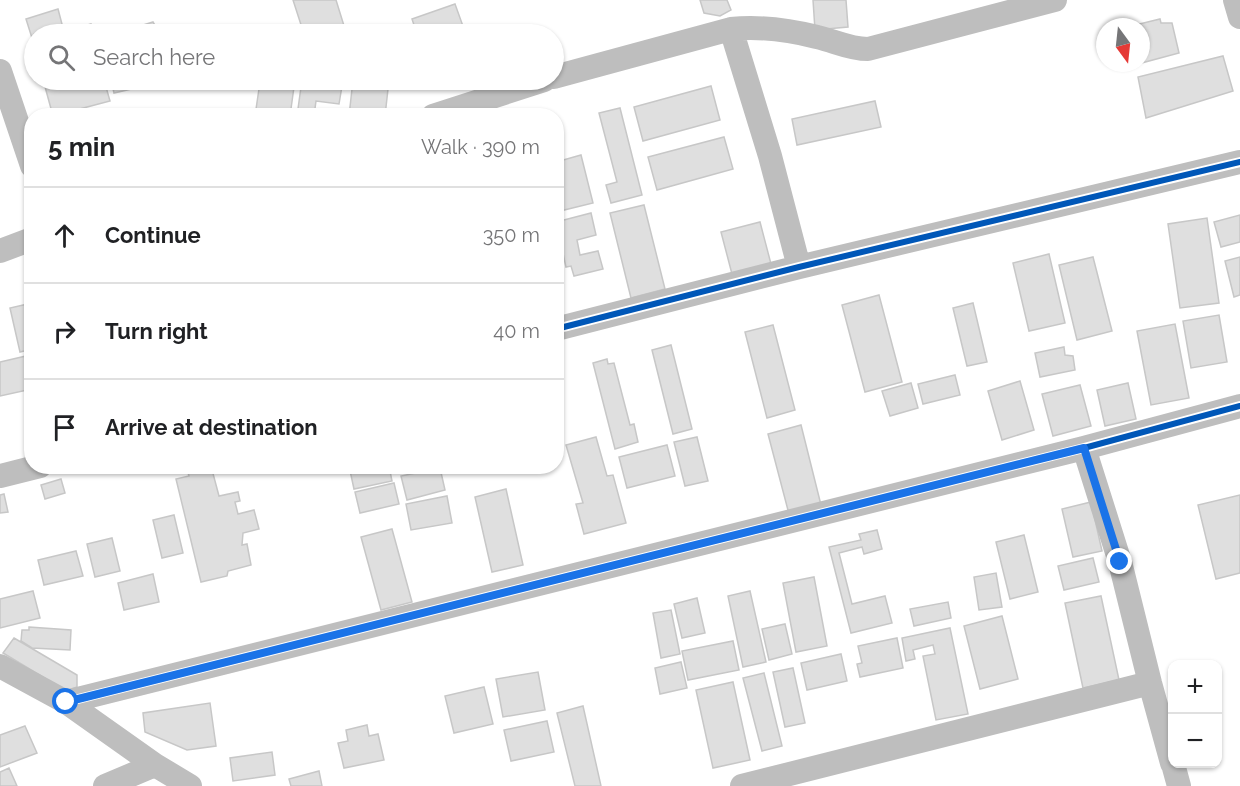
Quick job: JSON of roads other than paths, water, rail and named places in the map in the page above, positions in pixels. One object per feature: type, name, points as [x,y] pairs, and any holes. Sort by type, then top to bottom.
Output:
[{"type":"street","points":[[564,74],[731,29],[766,28],[817,37],[855,49],[868,49],[985,8],[1054,0]]},
{"type":"street","points":[[1235,0],[1240,17]]},
{"type":"street","points":[[731,29],[770,156],[799,267]]},
{"type":"street","points":[[0,70],[24,142]]},
{"type":"street","points":[[458,108],[513,90]]},
{"type":"street","points":[[564,327],[799,267],[1240,162]]},
{"type":"street","points":[[0,251],[24,241]]},
{"type":"street","points":[[66,702],[1084,448],[1240,406]]},
{"type":"street","points":[[1084,448],[1120,562],[1168,746]]},
{"type":"street","points":[[0,476],[24,470]]},
{"type":"street","points":[[0,666],[66,702],[155,765],[190,786]]},
{"type":"street","points":[[742,786],[1150,683]]},
{"type":"street","points":[[105,786],[155,765]]},
{"type":"street","points":[[1174,768],[1179,786]]}]
